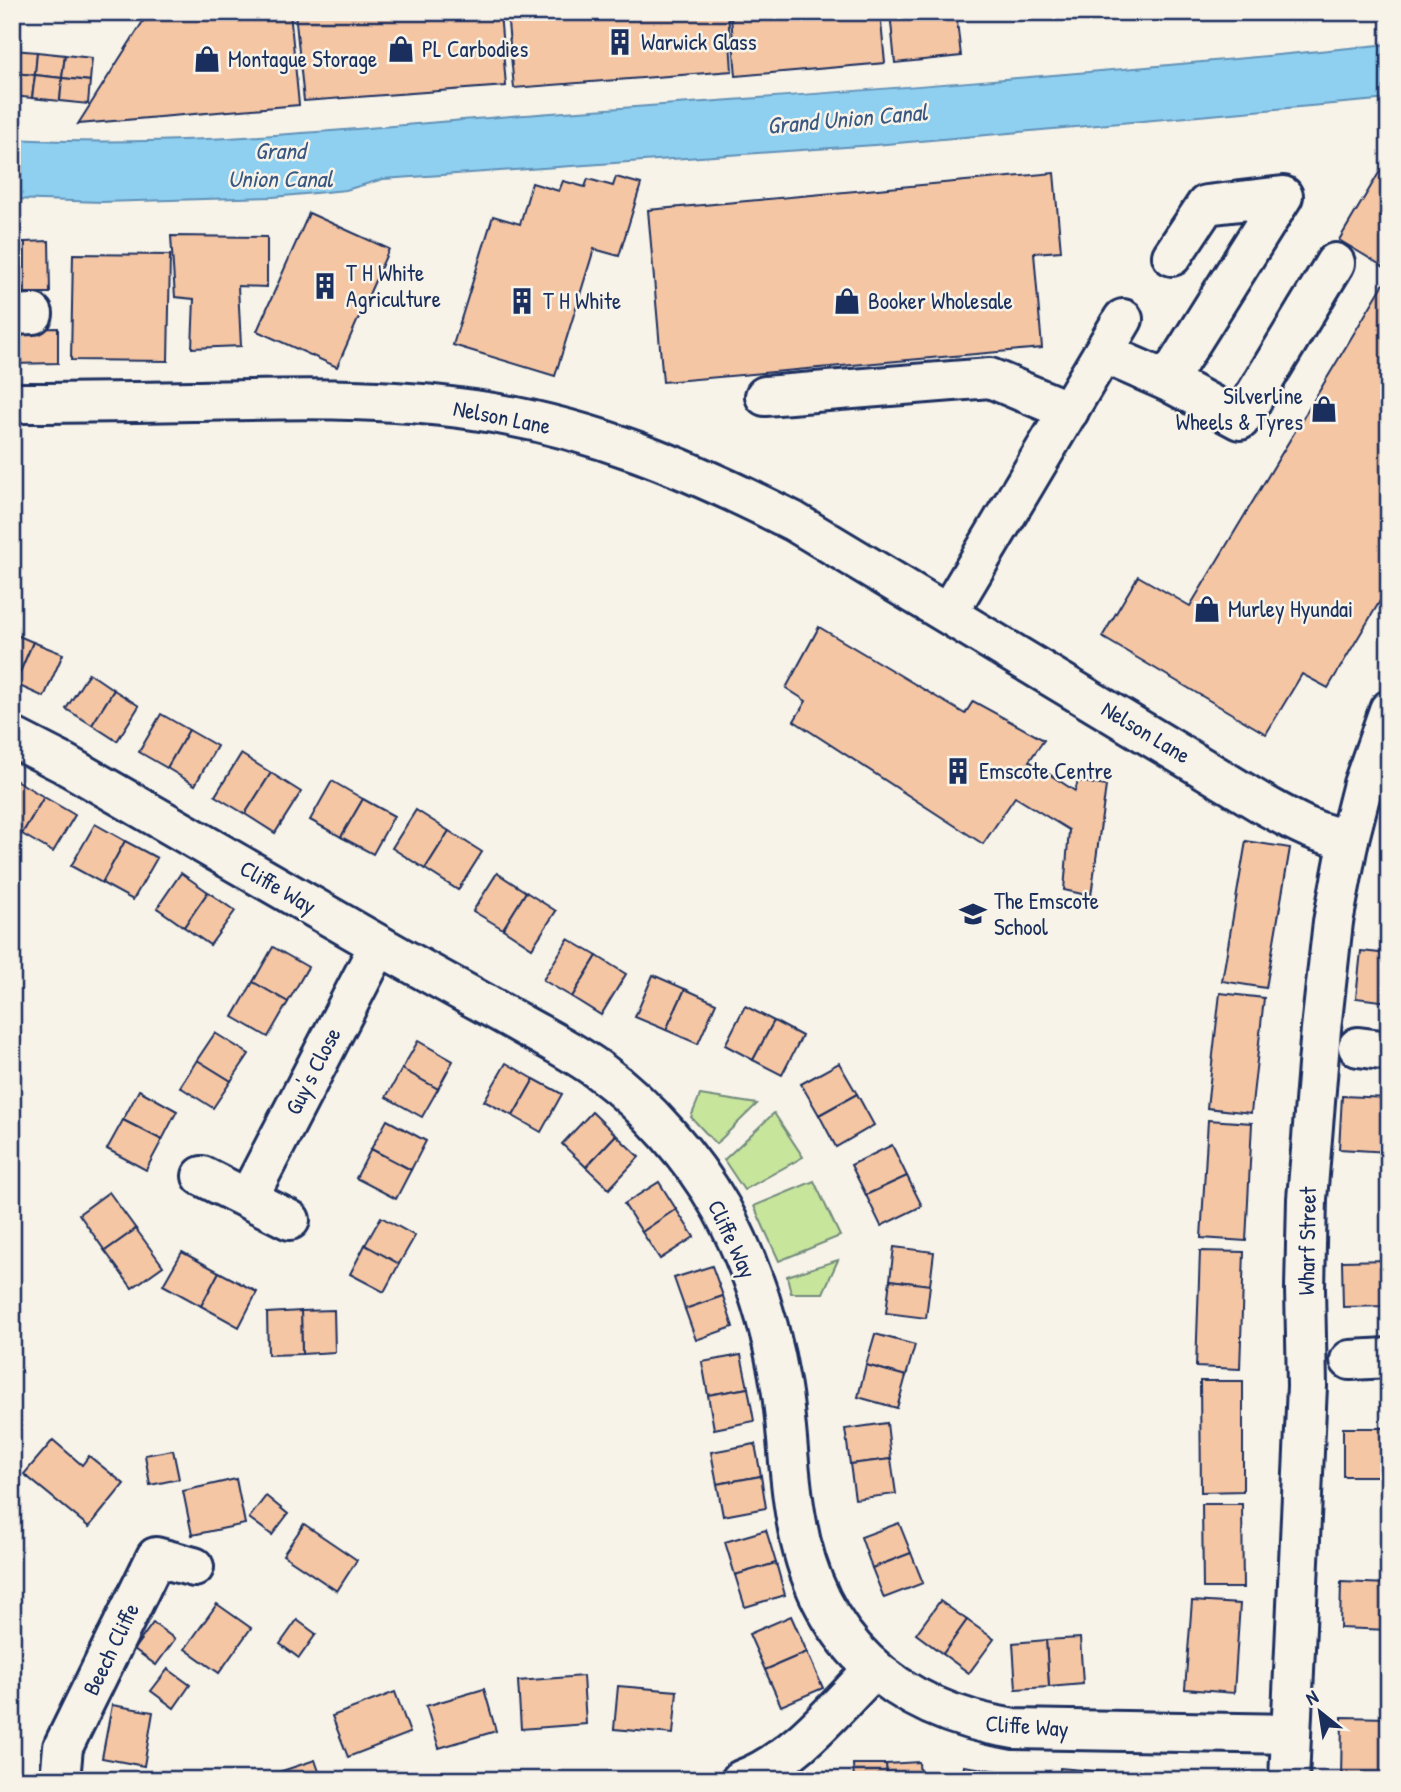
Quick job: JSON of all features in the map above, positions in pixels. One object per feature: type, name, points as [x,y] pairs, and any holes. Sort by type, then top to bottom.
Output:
[{"type":"street","points":[[1167,381],[1283,196],[1206,205],[1172,256]]},
{"type":"street","points":[[1103,353],[1167,381],[1240,420],[1335,263]]},
{"type":"street","points":[[948,613],[1123,319]]},
{"type":"street","points":[[765,396],[990,378],[1069,411]]},
{"type":"street","name":"Nelson Lane","points":[[12,403],[318,398],[430,404],[526,420],[633,449],[715,481],[793,521],[1302,826],[1333,837],[1349,839]]},
{"type":"street","name":"Wharf Street","points":[[1289,1780],[1307,1385],[1307,1199],[1331,943],[1349,839],[1363,784],[1389,710]]},
{"type":"street","name":"Cliffe Way","points":[[12,737],[63,763],[572,1053],[599,1070],[634,1100],[689,1160],[720,1208],[751,1275],[766,1321],[781,1386],[796,1519],[811,1581],[839,1631],[854,1651],[874,1669],[905,1691],[952,1716],[981,1724],[1014,1729],[1290,1734]]},
{"type":"street","name":"Guy's Close","points":[[248,1198],[379,945]]},
{"type":"street","points":[[202,1176],[290,1220]]},
{"type":"street","points":[[1350,1360],[1389,1358]]},
{"type":"street","name":"Beech Cliffe","points":[[60,1780],[63,1747],[156,1557],[194,1567]]},
{"type":"street","points":[[741,1780],[768,1768],[788,1753],[874,1669]]},
{"type":"green space","points":[[700,1095],[757,1104],[716,1144],[691,1117]]},
{"type":"green space","points":[[774,1113],[803,1157],[744,1190],[724,1160]]},
{"type":"green space","points":[[814,1181],[840,1236],[779,1261],[754,1206]]},
{"type":"green space","points":[[838,1260],[823,1293],[791,1293],[787,1276]]},
{"type":"water","name":"Grand Union Canal","points":[[1389,44],[1389,99],[875,145],[383,179],[346,190],[273,197],[102,202],[12,199],[12,139],[144,141],[275,135],[964,82]]},
{"type":"building","name":"Montague Storage","points":[[149,12],[290,12],[299,105],[78,124]]},
{"type":"building","name":"PL Carbodies","points":[[295,12],[500,12],[506,86],[304,101]]},
{"type":"building","name":"Warwick Glass","points":[[507,12],[728,12],[732,71],[514,88]]},
{"type":"building","points":[[780,12],[880,12],[885,63],[736,76],[731,17]]},
{"type":"building","points":[[890,12],[956,12],[961,56],[895,63]]},
{"type":"building","points":[[12,50],[37,52],[35,75],[12,73]]},
{"type":"building","points":[[37,52],[65,55],[62,78],[35,75]]},
{"type":"building","points":[[65,55],[92,58],[90,81],[62,78]]},
{"type":"building","points":[[12,73],[35,75],[32,98],[12,96]]},
{"type":"building","points":[[35,75],[62,78],[60,101],[32,98]]},
{"type":"building","points":[[62,78],[90,81],[88,104],[60,101]]},
{"type":"building","points":[[1380,171],[1389,176],[1389,270],[1339,240]]},
{"type":"building","name":"Booker Wholesale","points":[[1054,173],[1061,251],[1034,253],[1042,348],[663,382],[648,210]]},
{"type":"building","name":"T H White","points":[[616,177],[641,184],[619,256],[594,249],[555,376],[453,345],[493,216],[520,224],[532,183],[559,191],[563,181],[585,187],[588,179],[613,186]]},
{"type":"building","name":"T H White Agriculture","points":[[309,213],[389,249],[337,367],[257,331]]},
{"type":"building","points":[[171,236],[267,237],[267,287],[238,286],[241,346],[192,348],[194,299],[175,297]]},
{"type":"building","points":[[49,241],[50,293],[25,293],[25,242]]},
{"type":"building","points":[[12,242],[25,242],[25,293],[12,293]]},
{"type":"building","points":[[73,254],[170,255],[168,361],[71,360]]},
{"type":"building","points":[[1389,275],[1389,586],[1328,688],[1302,674],[1266,734],[1102,637],[1138,576],[1190,606]]},
{"type":"building","points":[[58,328],[58,363],[12,364],[12,329]]},
{"type":"building","name":"Emscote Centre","points":[[819,627],[965,714],[973,701],[1044,740],[1029,761],[1075,791],[1078,781],[1106,786],[1091,896],[1064,890],[1069,830],[1015,797],[983,844],[794,721],[806,701],[786,688]]},
{"type":"building","points":[[12,633],[33,642],[15,684],[12,683]]},
{"type":"building","points":[[33,642],[63,654],[44,697],[15,684]]},
{"type":"building","points":[[89,673],[114,690],[92,725],[66,709]]},
{"type":"building","points":[[114,690],[139,706],[117,741],[92,725]]},
{"type":"building","points":[[161,714],[189,730],[167,768],[139,752]]},
{"type":"building","points":[[189,730],[217,746],[195,785],[167,768]]},
{"type":"building","points":[[241,754],[271,773],[245,814],[215,796]]},
{"type":"building","points":[[271,773],[301,792],[275,833],[245,814]]},
{"type":"building","points":[[14,779],[44,797],[22,834],[12,828]]},
{"type":"building","points":[[332,781],[363,799],[341,837],[310,820]]},
{"type":"building","points":[[44,797],[75,815],[53,852],[22,834]]},
{"type":"building","points":[[363,799],[394,816],[373,854],[341,837]]},
{"type":"building","points":[[416,810],[449,831],[425,869],[392,848]]},
{"type":"building","points":[[95,824],[125,841],[102,883],[71,866]]},
{"type":"building","points":[[449,831],[482,852],[458,890],[425,869]]},
{"type":"building","points":[[125,841],[157,858],[133,900],[102,883]]},
{"type":"building","points":[[1246,841],[1290,848],[1266,988],[1222,981]]},
{"type":"building","points":[[181,873],[208,892],[184,927],[157,908]]},
{"type":"building","points":[[497,873],[526,892],[503,929],[473,911]]},
{"type":"building","points":[[208,892],[235,911],[210,945],[184,927]]},
{"type":"building","points":[[526,892],[556,911],[532,948],[503,929]]},
{"type":"building","points":[[568,939],[597,956],[572,997],[543,980]]},
{"type":"building","points":[[273,947],[308,967],[288,1002],[253,982]]},
{"type":"building","points":[[1361,951],[1389,954],[1389,1002],[1356,998]]},
{"type":"building","points":[[597,956],[626,974],[601,1015],[572,997]]},
{"type":"building","points":[[653,975],[685,989],[666,1030],[635,1017]]},
{"type":"building","points":[[253,982],[288,1002],[268,1037],[233,1017]]},
{"type":"building","points":[[685,989],[716,1003],[698,1044],[666,1030]]},
{"type":"building","points":[[1220,993],[1264,998],[1251,1113],[1207,1108]]},
{"type":"building","points":[[745,1006],[774,1021],[753,1060],[725,1045]]},
{"type":"building","points":[[774,1021],[802,1036],[782,1075],[753,1060]]},
{"type":"building","points":[[215,1033],[249,1054],[231,1081],[197,1060]]},
{"type":"building","points":[[418,1041],[453,1061],[438,1089],[402,1069]]},
{"type":"building","points":[[197,1060],[231,1081],[213,1108],[180,1087]]},
{"type":"building","points":[[506,1063],[534,1079],[513,1116],[484,1101]]},
{"type":"building","points":[[839,1063],[857,1094],[819,1115],[801,1084]]},
{"type":"building","points":[[402,1069],[438,1089],[422,1117],[386,1097]]},
{"type":"building","points":[[534,1079],[562,1094],[541,1132],[513,1116]]},
{"type":"building","points":[[139,1090],[177,1111],[162,1140],[123,1120]]},
{"type":"building","points":[[857,1094],[874,1125],[836,1147],[819,1115]]},
{"type":"building","points":[[1342,1096],[1389,1098],[1389,1152],[1339,1149]]},
{"type":"building","points":[[592,1112],[616,1135],[586,1167],[562,1144]]},
{"type":"building","points":[[123,1120],[162,1140],[146,1170],[107,1149]]},
{"type":"building","points":[[387,1120],[426,1141],[411,1170],[371,1149]]},
{"type":"building","points":[[1208,1120],[1252,1123],[1246,1241],[1201,1238]]},
{"type":"building","points":[[616,1135],[639,1157],[609,1189],[586,1167]]},
{"type":"building","points":[[892,1145],[907,1176],[866,1195],[851,1165]]},
{"type":"building","points":[[371,1149],[411,1170],[396,1199],[356,1178]]},
{"type":"building","points":[[907,1176],[922,1206],[881,1226],[866,1195]]},
{"type":"building","points":[[659,1182],[676,1209],[642,1232],[624,1204]]},
{"type":"building","points":[[109,1192],[136,1229],[105,1251],[79,1214]]},
{"type":"building","points":[[676,1209],[694,1237],[660,1259],[642,1232]]},
{"type":"building","points":[[381,1217],[415,1236],[399,1264],[365,1245]]},
{"type":"building","points":[[136,1229],[163,1266],[132,1288],[105,1251]]},
{"type":"building","points":[[365,1245],[399,1264],[384,1292],[350,1274]]},
{"type":"building","points":[[894,1247],[934,1252],[930,1285],[890,1280]]},
{"type":"building","points":[[1200,1251],[1244,1252],[1240,1369],[1196,1367]]},
{"type":"building","points":[[182,1252],[219,1272],[201,1306],[163,1285]]},
{"type":"building","points":[[1389,1260],[1389,1306],[1343,1307],[1342,1261]]},
{"type":"building","points":[[712,1266],[723,1296],[685,1309],[674,1278]]},
{"type":"building","points":[[219,1272],[257,1292],[239,1327],[201,1306]]},
{"type":"building","points":[[890,1280],[930,1285],[926,1318],[886,1313]]},
{"type":"building","points":[[723,1296],[733,1327],[696,1340],[685,1309]]},
{"type":"building","points":[[334,1310],[335,1352],[302,1354],[301,1311]]},
{"type":"building","points":[[301,1311],[302,1354],[268,1355],[267,1313]]},
{"type":"building","points":[[875,1334],[915,1345],[906,1376],[866,1365]]},
{"type":"building","points":[[741,1355],[748,1388],[708,1395],[702,1362]]},
{"type":"building","points":[[866,1365],[906,1376],[897,1408],[858,1397]]},
{"type":"building","points":[[1200,1381],[1243,1381],[1243,1491],[1201,1492]]},
{"type":"building","points":[[748,1388],[754,1421],[714,1429],[708,1395]]},
{"type":"building","points":[[887,1423],[891,1459],[850,1464],[845,1429]]},
{"type":"building","points":[[1343,1428],[1389,1428],[1389,1476],[1343,1476]]},
{"type":"building","points":[[53,1440],[82,1465],[89,1456],[124,1484],[89,1527],[24,1474]]},
{"type":"building","points":[[755,1444],[761,1476],[717,1484],[711,1452]]},
{"type":"building","points":[[173,1450],[179,1479],[150,1485],[145,1455]]},
{"type":"building","points":[[891,1459],[896,1494],[855,1499],[850,1464]]},
{"type":"building","points":[[761,1476],[766,1508],[723,1516],[717,1484]]},
{"type":"building","points":[[236,1479],[245,1524],[192,1535],[183,1491]]},
{"type":"building","points":[[266,1496],[288,1514],[272,1535],[249,1518]]},
{"type":"building","points":[[1202,1504],[1242,1504],[1243,1588],[1203,1588]]},
{"type":"building","points":[[899,1523],[911,1553],[872,1568],[861,1537]]},
{"type":"building","points":[[304,1524],[357,1560],[337,1591],[283,1555]]},
{"type":"building","points":[[766,1530],[776,1563],[735,1575],[725,1542]]},
{"type":"building","points":[[911,1553],[923,1583],[884,1598],[872,1568]]},
{"type":"building","points":[[776,1563],[785,1595],[745,1607],[735,1575]]},
{"type":"building","points":[[1341,1582],[1389,1584],[1389,1630],[1340,1628]]},
{"type":"building","points":[[940,1601],[967,1620],[943,1654],[916,1634]]},
{"type":"building","points":[[1192,1601],[1240,1604],[1234,1693],[1185,1689]]},
{"type":"building","points":[[217,1604],[251,1628],[219,1673],[185,1649]]},
{"type":"building","points":[[791,1616],[807,1652],[765,1670],[749,1634]]},
{"type":"building","points":[[297,1620],[316,1634],[299,1658],[280,1644]]},
{"type":"building","points":[[967,1620],[994,1639],[969,1673],[943,1654]]},
{"type":"building","points":[[153,1623],[175,1639],[156,1665],[134,1649]]},
{"type":"building","points":[[1080,1638],[1083,1684],[1049,1687],[1046,1640]]},
{"type":"building","points":[[1046,1640],[1049,1687],[1016,1689],[1013,1643]]},
{"type":"building","points":[[807,1652],[823,1688],[781,1706],[765,1670]]},
{"type":"building","points":[[168,1669],[190,1685],[174,1708],[151,1691]]},
{"type":"building","points":[[583,1676],[586,1724],[521,1729],[518,1681]]},
{"type":"building","points":[[618,1686],[677,1691],[673,1734],[614,1729]]},
{"type":"building","points":[[484,1689],[496,1731],[439,1748],[426,1706]]},
{"type":"building","points":[[395,1692],[410,1733],[348,1757],[332,1716]]},
{"type":"building","points":[[112,1705],[153,1712],[144,1766],[102,1758]]},
{"type":"building","points":[[1342,1717],[1389,1718],[1389,1780],[1341,1780]]},
{"type":"building","points":[[315,1760],[322,1780],[268,1780],[267,1776]]},
{"type":"building","points":[[919,1762],[920,1780],[887,1780],[886,1764]]},
{"type":"building","points":[[853,1764],[886,1764],[887,1780],[854,1780]]},
{"type":"building","points":[[964,1766],[998,1771],[996,1780],[962,1780]]},
{"type":"building","points":[[1060,1768],[1092,1771],[1091,1780],[1059,1780]]},
{"type":"building","points":[[998,1771],[1030,1777],[1030,1780],[996,1780]]},
{"type":"building","points":[[1092,1771],[1121,1774],[1121,1780],[1091,1780]]},
{"type":"place","name":"Warwick Glass","points":[[620,42]]},
{"type":"place","name":"PL Carbodies","points":[[401,49]]},
{"type":"place","name":"Montague Storage","points":[[207,59]]},
{"type":"place","name":"T H White Agriculture","points":[[325,286]]},
{"type":"place","name":"T H White","points":[[522,301]]},
{"type":"place","name":"Booker Wholesale","points":[[847,301]]},
{"type":"place","name":"Silverline Wheels & Tyres","points":[[1324,409]]},
{"type":"place","name":"Murley Hyundai","points":[[1207,609]]},
{"type":"place","name":"Emscote Centre","points":[[958,771]]},
{"type":"place","name":"The Emscote School","points":[[973,914]]}]
